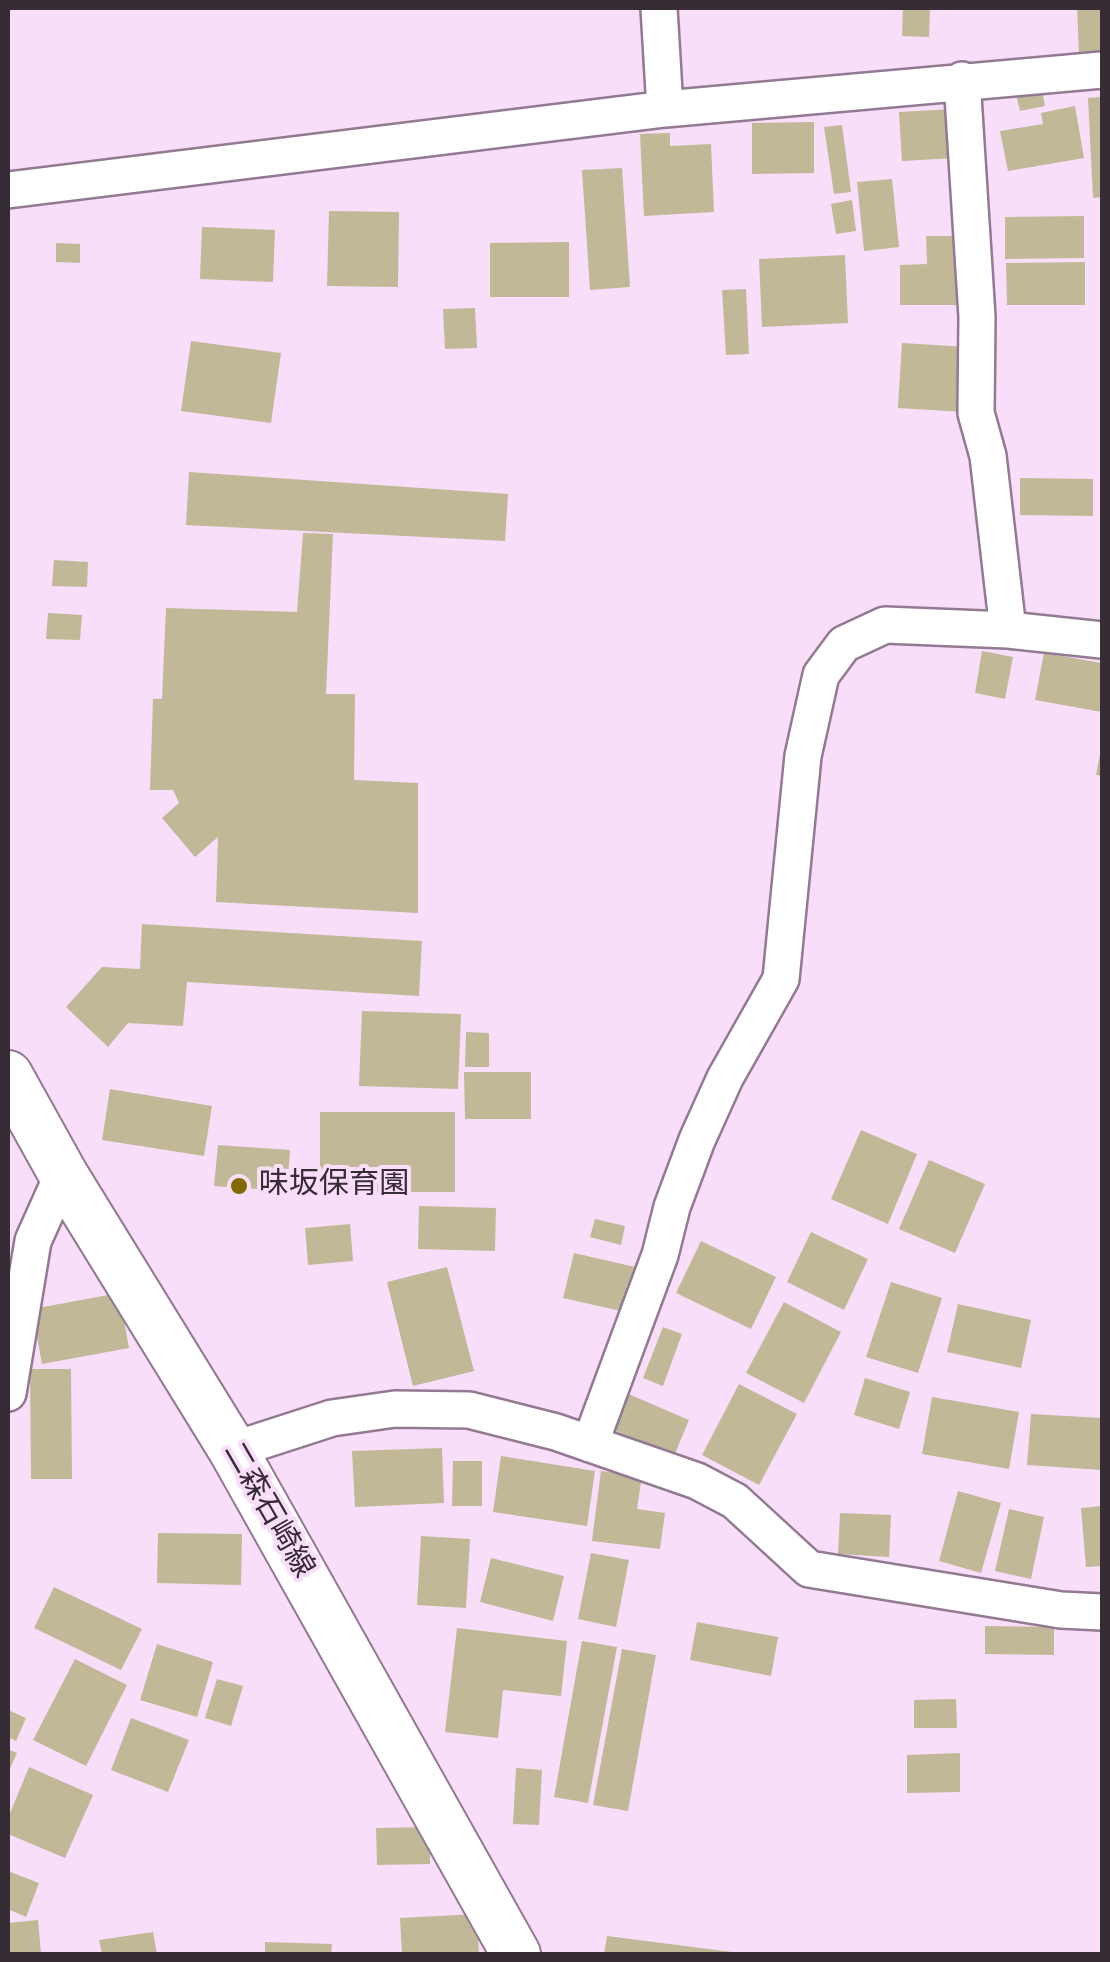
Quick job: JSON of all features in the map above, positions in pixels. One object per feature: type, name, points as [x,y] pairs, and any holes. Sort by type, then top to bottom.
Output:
[{"type":"main road","name":"二森石崎線","points":[[8,1075],[63,1174],[233,1450],[516,1954]]},
{"type":"street","points":[[659,8],[665,109]]},
{"type":"street","points":[[8,190],[665,109],[1102,70]]},
{"type":"street","points":[[962,80],[977,317],[976,413],[988,456],[1008,630]]},
{"type":"street","points":[[590,1444],[660,1255],[696,1140],[725,1078],[782,979],[803,756],[821,676],[844,644],[885,626],[1008,630],[1102,640]]},
{"type":"street","points":[[8,1393],[34,1240],[63,1174]]},
{"type":"street","points":[[233,1450],[332,1418],[394,1409],[470,1410],[556,1432],[696,1482],[735,1502],[809,1570],[1062,1610],[1102,1612]]},
{"type":"building","points":[[903,8],[930,8],[929,37],[902,36]]},
{"type":"building","points":[[1077,8],[1102,8],[1102,53],[1079,54]]},
{"type":"building","points":[[1041,84],[1045,106],[1020,111],[1015,90]]},
{"type":"building","points":[[1102,97],[1102,197],[1093,198],[1088,98]]},
{"type":"building","points":[[1075,106],[1084,158],[1008,171],[1000,131],[1043,124],[1041,113]]},
{"type":"building","points":[[953,109],[956,158],[902,161],[899,112]]},
{"type":"building","points":[[814,122],[814,173],[752,174],[752,123]]},
{"type":"building","points":[[842,125],[851,192],[834,194],[824,127]]},
{"type":"building","points":[[670,133],[670,146],[711,144],[714,212],[644,216],[640,134]]},
{"type":"building","points":[[622,168],[630,287],[590,290],[582,170]]},
{"type":"building","points":[[892,179],[899,247],[864,251],[857,182]]},
{"type":"building","points":[[852,200],[856,231],[836,234],[831,204]]},
{"type":"building","points":[[329,211],[399,212],[398,287],[327,286]]},
{"type":"building","points":[[1084,216],[1084,258],[1005,259],[1005,217]]},
{"type":"building","points":[[202,227],[275,230],[273,282],[200,279]]},
{"type":"building","points":[[926,236],[962,236],[963,305],[900,305],[900,265],[927,264]]},
{"type":"building","points":[[569,242],[569,297],[490,297],[490,243]]},
{"type":"building","points":[[56,243],[80,244],[80,263],[56,262]]},
{"type":"building","points":[[845,255],[848,323],[762,327],[759,259]]},
{"type":"building","points":[[1085,262],[1085,305],[1007,305],[1006,263]]},
{"type":"building","points":[[746,289],[749,354],[726,355],[722,290]]},
{"type":"building","points":[[475,308],[477,348],[445,349],[443,309]]},
{"type":"building","points":[[191,341],[281,353],[271,423],[181,411]]},
{"type":"building","points":[[902,343],[968,347],[964,412],[898,408]]},
{"type":"building","points":[[189,472],[508,494],[505,541],[186,525]]},
{"type":"building","points":[[1020,478],[1093,479],[1093,516],[1020,515]]},
{"type":"building","points":[[303,533],[333,534],[326,694],[355,694],[354,780],[418,783],[418,913],[216,902],[218,837],[195,857],[162,818],[179,803],[173,790],[150,790],[153,699],[162,699],[166,608],[297,612]]},
{"type":"building","points":[[54,560],[88,562],[87,587],[52,586]]},
{"type":"building","points":[[48,613],[82,615],[80,640],[46,639]]},
{"type":"building","points":[[982,651],[1013,657],[1005,699],[975,693]]},
{"type":"building","points":[[1044,653],[1102,663],[1102,712],[1035,700]]},
{"type":"building","points":[[1102,749],[1102,776],[1096,775]]},
{"type":"building","points":[[142,924],[422,941],[419,996],[187,982],[183,1026],[128,1023],[108,1047],[66,1007],[102,967],[140,969]]},
{"type":"building","points":[[362,1011],[461,1014],[458,1089],[359,1086]]},
{"type":"building","points":[[466,1032],[489,1033],[489,1067],[465,1067]]},
{"type":"building","points":[[464,1072],[531,1072],[531,1119],[465,1119]]},
{"type":"building","points":[[110,1089],[212,1106],[204,1156],[102,1140]]},
{"type":"building","points":[[320,1112],[455,1112],[455,1192],[320,1192]]},
{"type":"building","points":[[861,1130],[917,1154],[888,1224],[831,1199]]},
{"type":"building","points":[[218,1145],[290,1150],[287,1191],[214,1186]]},
{"type":"building","points":[[929,1160],[985,1184],[955,1253],[899,1229]]},
{"type":"building","points":[[419,1206],[496,1208],[495,1251],[418,1249]]},
{"type":"building","points":[[595,1219],[625,1226],[621,1245],[590,1237]]},
{"type":"building","points":[[350,1224],[353,1261],[308,1265],[305,1228]]},
{"type":"building","points":[[811,1232],[868,1259],[844,1310],[787,1282]]},
{"type":"building","points":[[701,1241],[776,1277],[751,1329],[676,1293]]},
{"type":"building","points":[[574,1253],[635,1267],[625,1312],[563,1298]]},
{"type":"building","points":[[447,1267],[474,1371],[413,1386],[387,1282]]},
{"type":"building","points":[[891,1282],[942,1298],[918,1373],[866,1357]]},
{"type":"building","points":[[119,1293],[129,1348],[42,1364],[32,1309]]},
{"type":"building","points":[[784,1302],[841,1332],[804,1403],[746,1373]]},
{"type":"building","points":[[958,1304],[1031,1320],[1021,1368],[947,1352]]},
{"type":"building","points":[[663,1327],[682,1334],[663,1386],[643,1378]]},
{"type":"building","points":[[30,1369],[71,1369],[72,1479],[31,1479]]},
{"type":"building","points":[[865,1378],[910,1392],[899,1429],[854,1415]]},
{"type":"building","points":[[739,1384],[797,1414],[759,1485],[702,1455]]},
{"type":"building","points":[[626,1393],[689,1420],[674,1456],[611,1429]]},
{"type":"building","points":[[932,1397],[1019,1412],[1009,1469],[922,1454]]},
{"type":"building","points":[[1031,1414],[1102,1418],[1102,1470],[1027,1465]]},
{"type":"building","points":[[442,1448],[444,1503],[355,1507],[352,1451]]},
{"type":"building","points":[[501,1456],[595,1471],[587,1526],[493,1512]]},
{"type":"building","points":[[453,1461],[482,1461],[482,1506],[452,1506]]},
{"type":"building","points":[[601,1471],[642,1476],[637,1509],[665,1513],[660,1549],[592,1541]]},
{"type":"building","points":[[958,1491],[1001,1503],[981,1573],[939,1561]]},
{"type":"building","points":[[1102,1506],[1102,1566],[1086,1567],[1081,1508]]},
{"type":"building","points":[[1009,1509],[1044,1517],[1031,1579],[995,1571]]},
{"type":"building","points":[[840,1513],[891,1515],[889,1557],[838,1554]]},
{"type":"building","points":[[158,1533],[242,1534],[241,1585],[157,1583]]},
{"type":"building","points":[[421,1536],[470,1539],[466,1608],[417,1605]]},
{"type":"building","points":[[591,1553],[629,1560],[616,1627],[578,1619]]},
{"type":"building","points":[[491,1558],[564,1576],[553,1621],[480,1602]]},
{"type":"building","points":[[54,1587],[142,1629],[121,1670],[34,1628]]},
{"type":"building","points":[[697,1622],[778,1637],[771,1676],[690,1660]]},
{"type":"building","points":[[985,1626],[1054,1627],[1054,1655],[985,1654]]},
{"type":"building","points":[[457,1628],[567,1641],[561,1696],[503,1690],[498,1738],[445,1732]]},
{"type":"building","points":[[582,1641],[617,1647],[588,1803],[554,1797]]},
{"type":"building","points":[[157,1644],[213,1662],[197,1717],[140,1700]]},
{"type":"building","points":[[622,1649],[656,1655],[628,1811],[593,1805]]},
{"type":"building","points":[[75,1659],[127,1685],[86,1766],[33,1740]]},
{"type":"building","points":[[217,1679],[243,1686],[231,1726],[205,1718]]},
{"type":"building","points":[[956,1699],[957,1728],[914,1728],[914,1700]]},
{"type":"building","points":[[8,1710],[26,1718],[16,1741],[8,1737]]},
{"type":"building","points":[[131,1718],[189,1740],[168,1792],[111,1770]]},
{"type":"building","points":[[8,1749],[17,1753],[8,1773]]},
{"type":"building","points":[[960,1753],[960,1792],[907,1793],[907,1755]]},
{"type":"building","points":[[29,1767],[93,1795],[65,1858],[8,1834],[8,1818]]},
{"type":"building","points":[[516,1768],[542,1770],[539,1825],[513,1824]]},
{"type":"building","points":[[430,1827],[430,1864],[377,1865],[376,1828]]},
{"type":"building","points":[[8,1871],[39,1883],[26,1917],[8,1909]]},
{"type":"building","points":[[477,1914],[479,1954],[402,1954],[400,1918]]},
{"type":"building","points":[[38,1920],[41,1954],[8,1954],[8,1923]]},
{"type":"building","points":[[153,1932],[157,1954],[102,1954],[99,1940]]},
{"type":"building","points":[[607,1936],[732,1952],[604,1954]]},
{"type":"building","points":[[265,1942],[332,1944],[331,1954],[265,1954]]},
{"type":"place","name":"味坂保育園","points":[[239,1186]]}]
